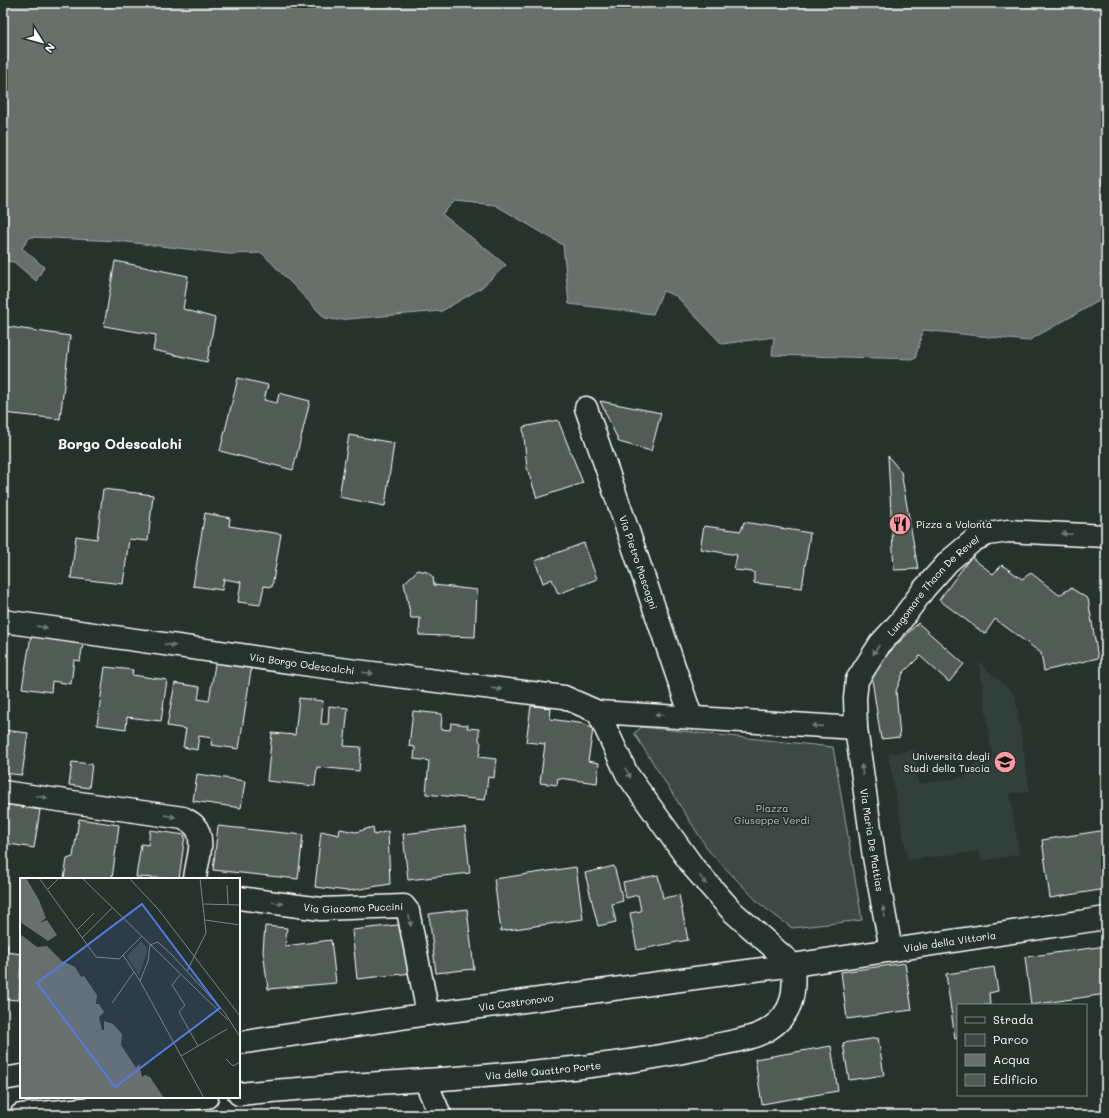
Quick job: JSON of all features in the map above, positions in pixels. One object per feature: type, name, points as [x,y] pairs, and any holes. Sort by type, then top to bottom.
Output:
[{"type":"street","name":"Via Pietro Mascagni","points":[[586,408],[691,716]]},
{"type":"street","name":"Lungomare Thaon De Revel","points":[[856,728],[855,698],[857,680],[880,644],[900,622],[924,589],[949,560],[974,540],[988,534],[1008,531],[1106,536]]},
{"type":"street","name":"Via Borgo Odescalchi","points":[[3,621],[317,666],[564,697],[598,712]]},
{"type":"street","points":[[793,965],[733,912],[694,868],[627,774],[598,712],[691,716],[856,728]]},
{"type":"street","name":"Via Maria De Mattias","points":[[856,728],[874,858],[891,950]]},
{"type":"street","points":[[3,792],[183,818],[194,825],[200,837],[195,878]]},
{"type":"street","name":"Via Giacomo Puccini","points":[[240,898],[321,909],[404,906],[408,911],[428,1014]]},
{"type":"street","name":"Viale della Vittoria","points":[[793,965],[1106,918]]},
{"type":"street","name":"Via Castronovo","points":[[240,1043],[428,1014],[793,965]]},
{"type":"street","name":"Via delle Quattro Porte","points":[[240,1094],[317,1086],[425,1080],[608,1065],[682,1052],[754,1036],[769,1030],[790,1006],[794,991],[793,965]]},
{"type":"street","points":[[3,1079],[20,1076]]},
{"type":"street","points":[[425,1080],[440,1115]]},
{"type":"street","points":[[21,1115],[197,1098]]},
{"type":"shaded area","name":"Università degli Studi della Tuscia","points":[[979,662],[1015,695],[1030,792],[1010,793],[1019,854],[982,861],[979,851],[908,860],[888,754],[915,750],[919,784],[966,777],[974,764],[993,760]]},
{"type":"green space","name":"Piazza Giuseppe Verdi","points":[[642,727],[833,747],[862,920],[792,928],[760,904],[709,851],[634,733]]},
{"type":"water","points":[[3,3],[1106,3],[1106,297],[1028,341],[923,330],[915,359],[772,355],[774,337],[722,344],[676,296],[663,291],[653,314],[569,304],[563,245],[495,205],[455,201],[442,214],[506,265],[481,288],[442,311],[337,320],[325,318],[262,253],[229,254],[118,241],[30,237],[22,248],[44,267],[36,281],[14,262],[3,261]]},
{"type":"building","points":[[115,261],[188,276],[183,309],[215,318],[207,362],[153,350],[156,335],[104,326]]},
{"type":"building","points":[[3,326],[70,336],[60,419],[3,413]]},
{"type":"building","points":[[238,378],[268,385],[264,400],[277,403],[279,393],[310,401],[293,470],[220,451]]},
{"type":"building","points":[[600,401],[661,413],[651,451],[619,442]]},
{"type":"building","points":[[558,420],[583,483],[537,498],[527,468],[523,427]]},
{"type":"building","points":[[349,435],[394,443],[385,506],[339,497]]},
{"type":"building","name":"Pizza a Volontà","points":[[888,456],[901,472],[918,569],[894,570]]},
{"type":"building","points":[[103,489],[153,495],[148,541],[129,539],[123,584],[71,578],[76,536],[97,539]]},
{"type":"building","points":[[205,513],[230,518],[229,526],[281,534],[272,587],[264,586],[260,605],[238,602],[241,582],[224,579],[222,590],[193,586]]},
{"type":"building","points":[[744,522],[810,533],[802,588],[754,583],[754,572],[734,570],[737,555],[700,549],[704,526],[741,531]]},
{"type":"building","points":[[584,543],[597,579],[558,594],[552,579],[543,583],[535,561]]},
{"type":"building","points":[[971,557],[993,574],[1002,565],[1022,579],[1031,573],[1059,595],[1071,588],[1088,599],[1098,658],[1044,671],[1041,653],[995,619],[985,634],[939,600]]},
{"type":"building","points":[[418,570],[427,572],[433,577],[434,585],[477,590],[475,637],[419,635],[420,618],[411,618],[404,583]]},
{"type":"building","points":[[918,623],[964,664],[949,682],[920,656],[903,673],[896,691],[900,737],[881,739],[872,679],[882,660]]},
{"type":"building","points":[[32,630],[84,638],[80,661],[74,660],[71,684],[52,681],[51,692],[22,688]]},
{"type":"building","points":[[216,658],[252,664],[239,749],[211,745],[212,738],[199,736],[197,750],[183,747],[186,729],[167,726],[175,683],[200,687],[198,699],[209,701]]},
{"type":"building","points":[[105,667],[133,670],[132,675],[167,680],[161,721],[127,717],[126,729],[97,725]]},
{"type":"building","points":[[299,698],[323,701],[321,724],[328,724],[329,706],[348,708],[344,746],[361,747],[359,771],[317,767],[315,786],[267,781],[272,733],[295,735]]},
{"type":"building","points":[[531,706],[551,708],[550,719],[585,724],[593,729],[588,761],[599,763],[597,783],[558,778],[557,785],[540,783],[545,744],[526,742]]},
{"type":"building","points":[[413,711],[442,714],[441,729],[450,730],[451,723],[468,725],[467,728],[479,729],[479,740],[481,743],[479,757],[496,759],[494,778],[488,777],[485,800],[426,794],[429,761],[414,759],[415,747],[409,746]]},
{"type":"building","points":[[3,730],[28,733],[22,775],[3,773]]},
{"type":"building","points":[[72,762],[92,764],[89,788],[69,785]]},
{"type":"building","points":[[197,774],[245,781],[241,808],[193,801]]},
{"type":"building","points":[[3,804],[40,810],[34,848],[3,843]]},
{"type":"building","points":[[79,819],[119,825],[112,878],[64,878],[67,859],[73,857]]},
{"type":"building","points":[[218,826],[303,835],[298,879],[213,870]]},
{"type":"building","points":[[373,827],[374,835],[388,831],[390,884],[348,891],[315,887],[321,831],[339,835],[340,829],[356,832]]},
{"type":"building","points":[[465,827],[470,873],[408,880],[403,834]]},
{"type":"building","points":[[150,830],[185,835],[179,878],[136,877],[141,844],[148,845]]},
{"type":"building","points":[[1106,830],[1106,889],[1050,898],[1042,840]]},
{"type":"building","points":[[614,866],[623,901],[612,904],[616,922],[598,926],[585,873]]},
{"type":"building","points":[[576,867],[583,919],[501,931],[494,879]]},
{"type":"building","points":[[658,875],[663,898],[679,895],[688,940],[637,950],[630,913],[641,911],[638,895],[626,898],[623,882]]},
{"type":"building","points":[[467,909],[474,969],[436,973],[429,914]]},
{"type":"building","points":[[406,924],[412,973],[357,979],[352,930]]},
{"type":"building","points":[[265,926],[287,928],[285,946],[331,940],[336,983],[268,989],[263,951]]},
{"type":"building","points":[[3,945],[8,945],[7,952],[20,954],[19,1000],[3,999]]},
{"type":"building","points":[[1106,946],[1106,994],[1031,1004],[1025,957]]},
{"type":"building","points":[[905,963],[912,1010],[847,1019],[841,972]]},
{"type":"building","points":[[994,967],[998,991],[989,993],[990,1004],[957,1004],[957,1038],[955,1039],[946,974]]},
{"type":"building","points":[[878,1038],[884,1075],[849,1080],[843,1043]]},
{"type":"building","points":[[831,1046],[838,1091],[762,1104],[755,1059]]},
{"type":"place","name":"Pizza a Volontà","points":[[900,524]]},
{"type":"place","name":"Università degli Studi della Tuscia","points":[[1005,762]]},
{"type":"district","name":"Borgo Odescalchi","points":[[120,444]]}]
